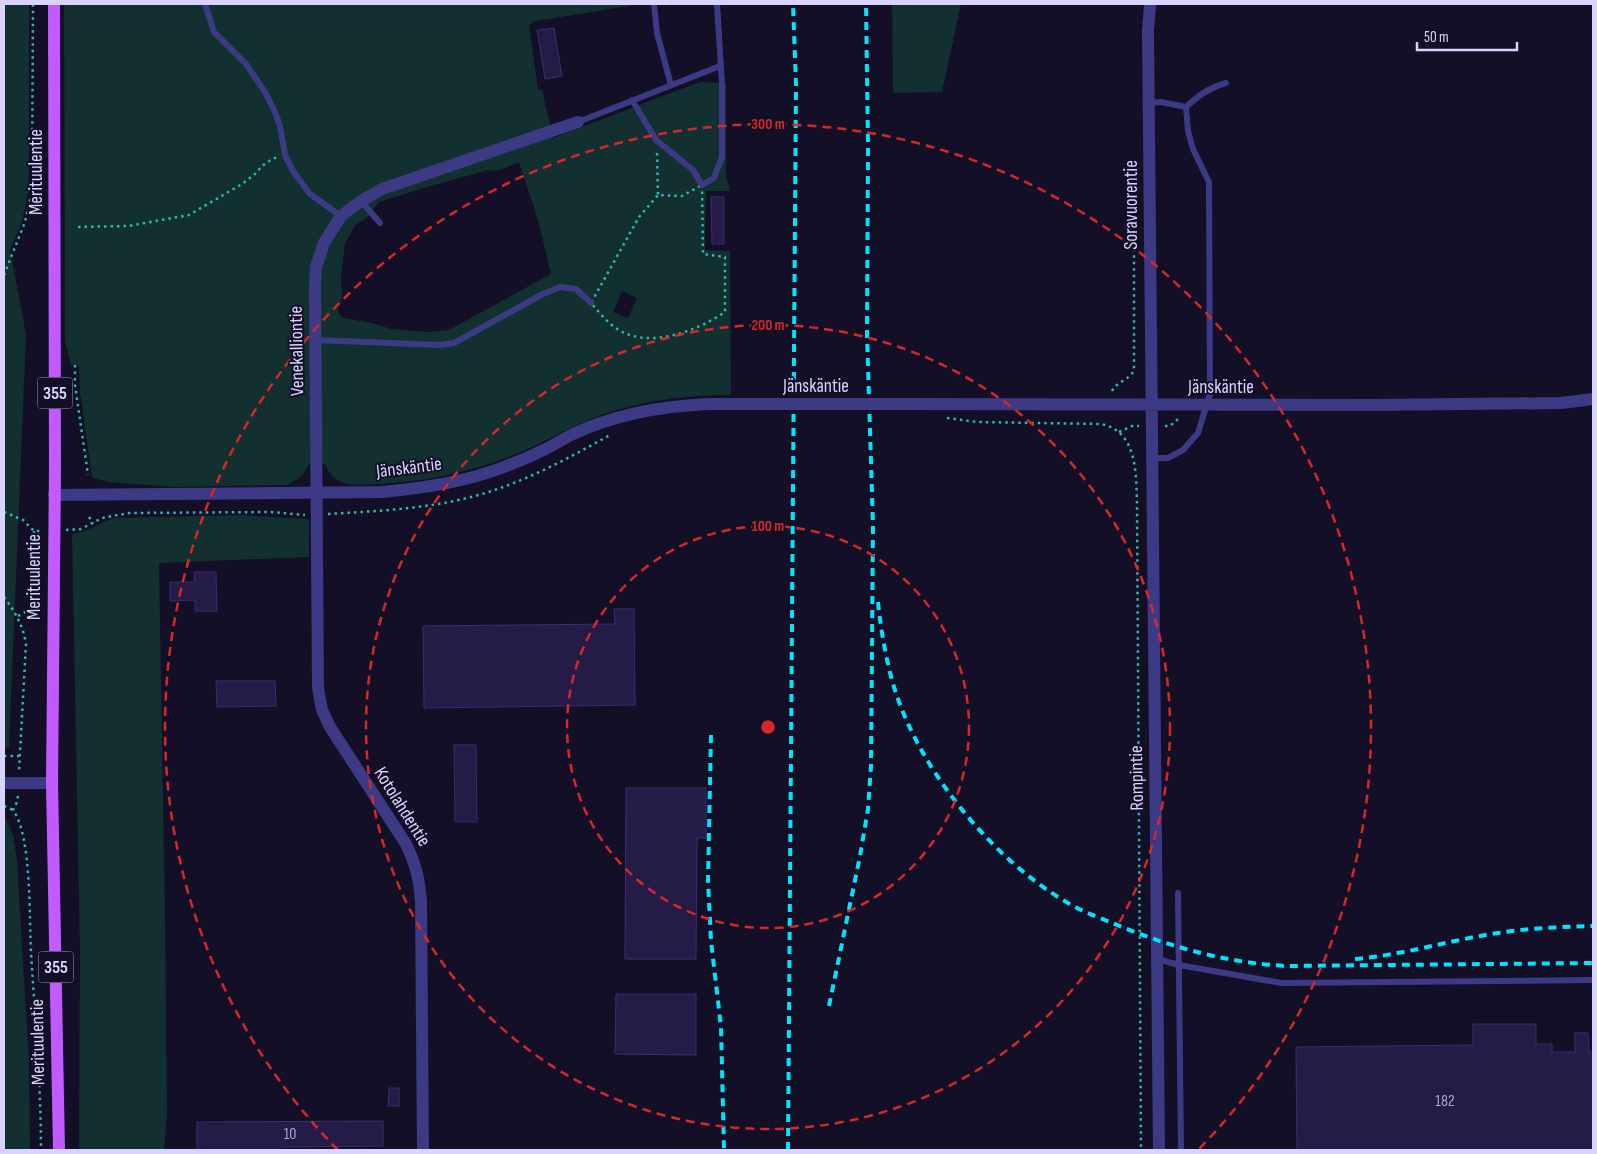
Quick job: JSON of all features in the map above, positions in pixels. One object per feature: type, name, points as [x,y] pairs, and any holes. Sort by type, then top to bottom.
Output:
[{"type":"main road","name":"Merituulentie","points":[[54,4],[52,783],[59,1150]]},
{"type":"street","name":"Soravuorentie","points":[[1150,4],[1148,31],[1152,405]]},
{"type":"street","name":"Venekalliontie","points":[[317,492],[316,267],[324,243],[341,216],[361,201],[382,189],[578,122]]},
{"type":"street","name":"Jänskäntie","points":[[54,495],[382,492],[417,489],[471,478],[539,453],[572,434],[632,413],[657,408],[709,404],[1207,405],[1561,403],[1593,399]]},
{"type":"street","name":"Rompintie","points":[[1152,405],[1159,1150]]},
{"type":"street","name":"Kotolahdentie","points":[[317,492],[318,688],[322,710],[330,727],[406,844],[416,864],[419,880],[421,901],[423,1150]]},
{"type":"street","points":[[4,783],[52,783]]},
{"type":"lane","points":[[205,4],[214,32],[246,64],[265,92],[280,126],[286,155],[293,171],[310,194],[341,216]]},
{"type":"lane","points":[[654,4],[658,33],[671,85]]},
{"type":"lane","points":[[632,100],[656,140],[693,170],[702,185],[714,178],[722,157],[717,4]]},
{"type":"lane","points":[[578,122],[720,66]]},
{"type":"lane","points":[[1152,458],[1168,458],[1183,450],[1198,433],[1210,394],[1208,182],[1188,131],[1186,108],[1198,96],[1226,83]]},
{"type":"lane","points":[[1149,103],[1161,102],[1186,108]]},
{"type":"lane","points":[[361,201],[380,223]]},
{"type":"lane","points":[[315,340],[439,345],[454,343],[543,294],[560,287],[576,289],[591,303]]},
{"type":"lane","points":[[1178,893],[1181,1150]]},
{"type":"lane","points":[[1157,959],[1179,965],[1281,983],[1593,980]]},
{"type":"path","points":[[4,275],[25,222],[32,192],[32,4]]},
{"type":"path","points":[[656,140],[658,195],[639,216],[591,303],[618,330],[648,339],[672,335],[709,323],[725,312],[725,257],[704,254],[702,185],[682,196],[658,195]]},
{"type":"path","points":[[78,227],[128,226],[189,215],[242,184],[272,159],[286,155]]},
{"type":"path","points":[[1110,405],[1113,389],[1132,376],[1134,370],[1134,188],[1150,165]]},
{"type":"path","points":[[75,365],[75,385],[88,475]]},
{"type":"path","points":[[1119,432],[1132,426],[1170,426],[1177,420],[1177,405]]},
{"type":"path","points":[[941,418],[977,422],[1110,425],[1119,432],[1133,454],[1136,467],[1141,1150]]},
{"type":"path","points":[[4,512],[23,520],[34,531],[31,609],[17,616]]},
{"type":"path","points":[[89,517],[93,524]]},
{"type":"path","points":[[4,597],[17,616],[24,631],[26,644],[19,762]]},
{"type":"path","points":[[4,756],[19,756]]},
{"type":"path","points":[[13,810],[17,802]]},
{"type":"path","points":[[4,806],[13,810],[18,817],[22,829],[27,871],[39,1075],[41,1150]]},
{"type":"green space","points":[[4,4],[29,4],[29,173],[28,192],[22,222],[10,250],[26,334],[9,747],[4,748]]},
{"type":"green space","points":[[64,4],[641,4],[536,21],[529,25],[538,90],[542,90],[553,138],[700,82],[726,83],[726,175],[730,191],[706,191],[705,250],[730,251],[731,395],[667,399],[619,409],[591,419],[529,449],[503,459],[472,469],[425,479],[367,485],[343,483],[334,478],[325,464],[309,464],[300,477],[287,485],[175,487],[107,482],[92,477],[80,392],[79,365],[71,365],[65,340]],"holes":[[[519,162],[538,220],[551,274],[449,330],[427,332],[391,329],[372,323],[343,318],[339,314],[338,308],[342,298],[341,276],[345,243],[356,224],[367,218],[379,202],[488,170],[497,171]],[[622,291],[637,298],[628,318],[613,312]]]},
{"type":"green space","points":[[892,4],[961,4],[942,92],[893,93]]},
{"type":"green space","points":[[239,515],[307,519],[309,521],[309,557],[159,563],[167,1114],[164,1150],[79,1150],[80,947],[72,534],[83,532],[114,518]]},
{"type":"green space","points":[[4,815],[13,835],[17,861],[29,1062],[30,1150],[4,1150]]},
{"type":"building","points":[[554,28],[562,76],[545,79],[537,30]]},
{"type":"building","points":[[711,197],[724,197],[724,244],[712,244]]},
{"type":"building","points":[[194,572],[216,572],[217,611],[195,611],[195,600],[170,601],[170,582],[195,582]]},
{"type":"building","points":[[614,609],[634,609],[635,705],[424,708],[423,626],[615,624]]},
{"type":"building","points":[[216,681],[275,681],[276,706],[217,707]]},
{"type":"building","points":[[454,745],[476,745],[477,822],[455,822]]},
{"type":"building","points":[[626,788],[706,788],[706,838],[697,838],[696,959],[625,959]]},
{"type":"building","points":[[616,994],[696,994],[696,1055],[615,1054]]},
{"type":"building","points":[[1473,1024],[1536,1024],[1536,1044],[1552,1044],[1552,1052],[1575,1052],[1575,1033],[1588,1033],[1589,1052],[1593,1052],[1593,1150],[1297,1150],[1296,1047],[1473,1045]]},
{"type":"building","points":[[389,1088],[399,1088],[399,1106],[388,1106]]},
{"type":"building","points":[[383,1121],[383,1146],[280,1147],[280,1150],[197,1150],[197,1122]]},
{"type":"railway","points":[[788,1150],[796,85],[793,4]]},
{"type":"railway","points":[[829,1006],[860,856],[868,809],[871,766],[873,526],[867,334],[868,145],[866,4]]},
{"type":"railway","points":[[878,602],[884,645],[894,687],[906,720],[943,784],[966,815],[1020,869],[1049,891],[1079,909],[1131,931],[1174,946],[1219,957],[1264,964],[1286,966],[1593,963]]},
{"type":"railway","points":[[711,735],[708,881],[711,941],[721,1027],[724,1150]]},
{"type":"railway","points":[[1355,959],[1510,931],[1593,926]]}]
